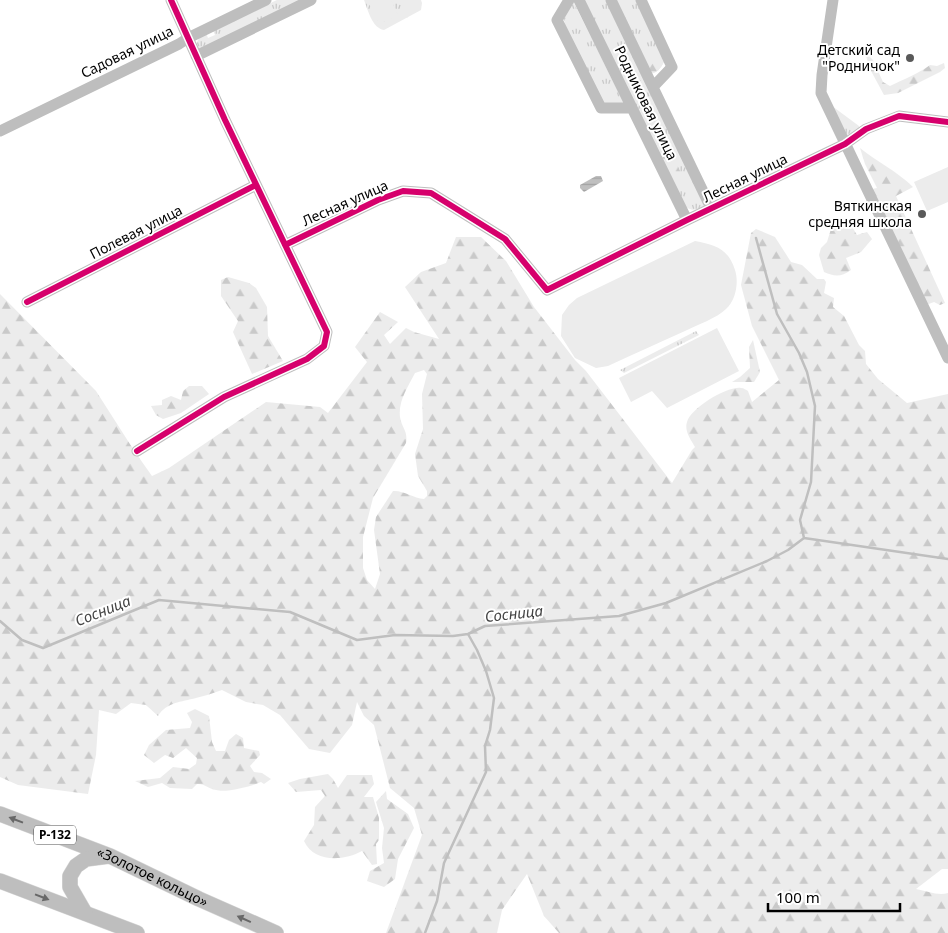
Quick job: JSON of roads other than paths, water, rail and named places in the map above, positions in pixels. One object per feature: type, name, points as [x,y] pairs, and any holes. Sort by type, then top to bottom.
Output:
[{"type":"main road","name":"«Золотое кольцо»","points":[[0,814],[110,856],[199,899],[276,933]]},
{"type":"main road","points":[[85,913],[70,887],[70,876],[76,866],[86,859],[110,856]]},
{"type":"main road","points":[[0,880],[137,933]]},
{"type":"street","points":[[137,451],[224,397],[307,359],[324,346],[327,332],[256,185],[171,0]]},
{"type":"street","name":"Садовая улица","points":[[0,130],[266,0]]},
{"type":"street","points":[[196,56],[311,0]]},
{"type":"street","points":[[569,0],[557,20],[601,108],[632,108]]},
{"type":"street","name":"Родниковая улица","points":[[579,0],[686,220]]},
{"type":"street","name":"Родниковая улица","points":[[611,0],[711,208]]},
{"type":"street","points":[[641,0],[672,67],[653,87]]},
{"type":"street","points":[[833,0],[821,94],[948,358]]},
{"type":"street","name":"Лесная улица","points":[[285,245],[378,200],[403,191],[430,193],[505,239],[547,290],[686,220],[845,144],[866,129],[899,116],[948,122]]},
{"type":"street","name":"Полевая улица","points":[[27,302],[256,185]]},
{"type":"waterway","points":[[756,238],[777,314],[799,353],[807,372],[815,406],[811,482],[800,520],[804,538]]},
{"type":"waterway","name":"Сосница","points":[[0,621],[22,640],[43,648],[159,600],[290,612],[357,640],[395,635],[453,636],[468,634],[485,626],[619,616],[666,603],[767,561],[788,550],[804,538],[948,559]]},
{"type":"waterway","points":[[425,933],[437,901],[444,863],[486,772],[485,746],[490,730],[494,698],[486,671],[468,634]]},
{"type":"place","name":"Детский сад \"Родничок\"","points":[[910,58]]},
{"type":"place","name":"Вяткинская средняя школа","points":[[922,214]]}]
